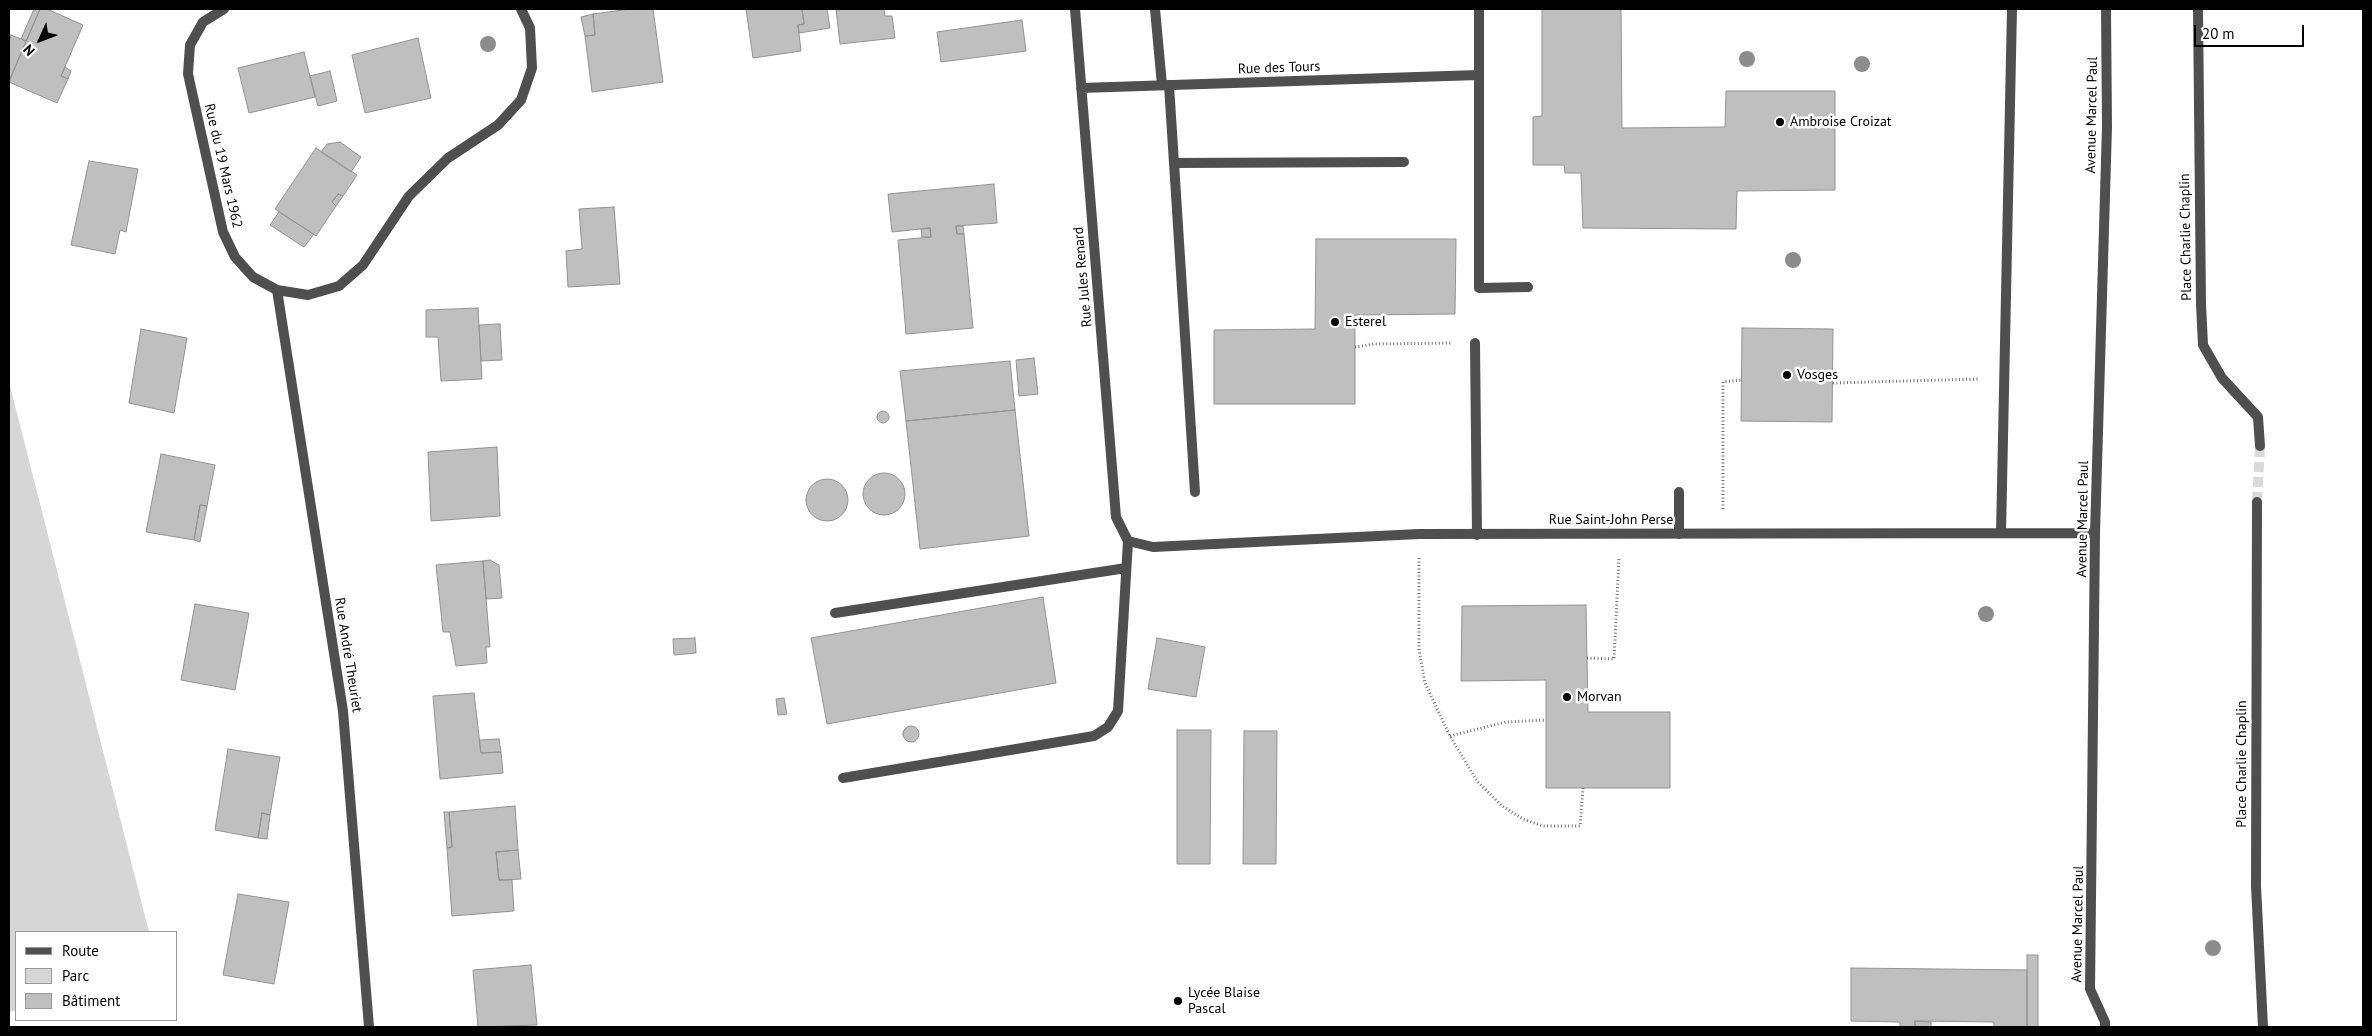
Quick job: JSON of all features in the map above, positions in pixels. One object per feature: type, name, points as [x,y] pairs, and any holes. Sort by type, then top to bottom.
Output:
[{"type":"street","name":"Rue du 19 Mars 1962","points":[[224,9],[203,22],[190,45],[188,74],[223,232],[235,257],[253,277],[277,290],[308,295],[339,286],[363,265],[409,196],[448,158],[498,125],[521,100],[532,68],[530,28],[521,9]]},
{"type":"street","name":"Rue Jules Renard","points":[[1075,9],[1116,517],[1128,541]]},
{"type":"street","points":[[1155,9],[1166,85],[1174,163],[1196,492]]},
{"type":"street","points":[[1479,9],[1479,288],[1528,287]]},
{"type":"street","points":[[2001,533],[2012,9]]},
{"type":"street","name":"Avenue Marcel Paul","points":[[2105,1027],[2105,1022],[2090,989],[2095,533],[2107,127],[2106,9]]},
{"type":"street","name":"Place Charlie Chaplin","points":[[2198,9],[2203,344],[2222,378],[2258,417],[2260,446]]},
{"type":"street","name":"Rue des Tours","points":[[1081,88],[1478,75]]},
{"type":"street","points":[[1174,163],[1404,162]]},
{"type":"street","name":"Rue André Theuriet","points":[[277,290],[343,711],[369,1027]]},
{"type":"street","points":[[1475,343],[1477,535]]},
{"type":"street","points":[[1679,492],[1680,534]]},
{"type":"street","name":"Place Charlie Chaplin","points":[[2257,502],[2256,886],[2263,1027]]},
{"type":"street","name":"Rue Saint-John Perse","points":[[1128,541],[1153,546],[1419,534],[1680,534],[1723,532],[2095,533]]},
{"type":"street","points":[[843,778],[1094,736],[1108,727],[1118,711],[1128,541]]},
{"type":"street","points":[[835,613],[1126,568]]},
{"type":"path","points":[[1355,347],[1374,344],[1475,343]]},
{"type":"path","points":[[1833,383],[2004,379]]},
{"type":"path","points":[[1723,532],[1723,382],[1741,380]]},
{"type":"path","points":[[1419,534],[1419,650],[1425,683],[1450,736],[1477,781],[1502,806],[1523,819],[1543,826],[1580,826],[1583,788]]},
{"type":"path","points":[[1587,658],[1614,659],[1620,534]]},
{"type":"path","points":[[1450,736],[1506,722],[1546,720]]},
{"type":"green space","points":[[9,382],[149,931],[15,931],[15,1011],[9,1012]]},
{"type":"building","points":[[34,9],[40,9],[26,41],[21,39]]},
{"type":"building","points":[[40,9],[47,9],[83,25],[61,76],[68,79],[57,103],[9,82]]},
{"type":"building","points":[[631,9],[653,9],[663,82],[592,92],[585,36],[595,35],[593,14]]},
{"type":"building","points":[[746,9],[802,9],[804,24],[798,25],[801,51],[753,58]]},
{"type":"building","points":[[802,9],[827,9],[830,28],[799,33],[798,25],[804,24]]},
{"type":"building","points":[[836,9],[884,9],[885,16],[892,16],[895,38],[840,44]]},
{"type":"building","name":"Ambroise Croizat","points":[[1542,9],[1621,9],[1622,128],[1725,127],[1726,91],[1835,91],[1835,190],[1737,191],[1736,229],[1583,228],[1581,173],[1565,173],[1564,165],[1533,165],[1533,117],[1542,116]]},
{"type":"building","points":[[593,14],[595,35],[585,36],[581,17]]},
{"type":"building","points":[[1022,20],[1026,51],[941,62],[937,32]]},
{"type":"building","points":[[11,35],[26,41],[9,81],[9,42]]},
{"type":"building","points":[[418,38],[431,98],[365,113],[352,55]]},
{"type":"building","points":[[304,52],[315,97],[249,113],[238,68]]},
{"type":"building","points":[[65,67],[71,71],[68,79],[61,76]]},
{"type":"building","points":[[330,71],[337,101],[318,106],[310,76]]},
{"type":"building","points":[[340,142],[361,157],[351,172],[321,152],[327,144]]},
{"type":"building","points":[[316,148],[357,175],[343,196],[338,194],[332,202],[336,206],[316,236],[275,209]]},
{"type":"building","points":[[89,161],[138,169],[126,232],[120,230],[115,254],[71,245]]},
{"type":"building","points":[[994,184],[997,223],[956,226],[957,234],[964,234],[973,328],[906,334],[898,240],[931,237],[930,228],[892,232],[888,194]]},
{"type":"building","points":[[338,194],[343,196],[336,206],[332,202]]},
{"type":"building","points":[[614,207],[620,284],[568,287],[566,251],[582,249],[579,209]]},
{"type":"building","points":[[279,212],[314,234],[304,247],[270,225]]},
{"type":"building","points":[[956,226],[963,226],[964,234],[957,234]]},
{"type":"building","points":[[930,228],[931,237],[922,237],[921,229]]},
{"type":"building","name":"Esterel","points":[[1316,239],[1456,239],[1455,314],[1355,315],[1355,404],[1214,404],[1214,330],[1315,329]]},
{"type":"building","points":[[478,308],[482,379],[441,381],[438,337],[426,337],[426,310]]},
{"type":"building","points":[[500,324],[502,360],[481,361],[479,325]]},
{"type":"building","name":"Vosges","points":[[1742,328],[1833,329],[1832,422],[1741,421]]},
{"type":"building","points":[[141,329],[187,338],[174,413],[129,403]]},
{"type":"building","points":[[1034,358],[1038,394],[1019,396],[1016,360]]},
{"type":"building","points":[[1010,361],[1015,410],[906,421],[900,371]]},
{"type":"building","points":[[1015,410],[1029,536],[920,549],[906,421]]},
{"type":"building","points":[[885,411],[888,412],[888,422],[881,423],[878,422],[877,415],[878,412]]},
{"type":"building","points":[[497,447],[500,516],[431,521],[428,452]]},
{"type":"building","points":[[161,454],[215,465],[207,506],[200,505],[194,540],[146,532]]},
{"type":"building","points":[[888,473],[896,476],[902,482],[905,494],[902,506],[896,512],[880,515],[872,512],[866,506],[863,490],[866,482],[872,476]]},
{"type":"building","points":[[831,479],[839,482],[845,488],[848,500],[845,512],[839,518],[823,521],[815,518],[809,512],[806,496],[809,488],[815,482]]},
{"type":"building","points":[[200,505],[207,506],[200,542],[194,540]]},
{"type":"building","points":[[490,560],[499,565],[502,598],[486,599],[483,561]]},
{"type":"building","points":[[483,561],[490,647],[486,647],[487,663],[456,666],[450,632],[443,632],[436,565]]},
{"type":"building","points":[[1043,597],[1056,683],[827,724],[811,638]]},
{"type":"building","points":[[195,604],[249,613],[235,690],[181,680]]},
{"type":"building","name":"Morvan","points":[[1586,605],[1588,712],[1670,712],[1670,788],[1546,788],[1546,680],[1461,681],[1462,606]]},
{"type":"building","points":[[695,638],[696,653],[674,655],[673,639]]},
{"type":"building","points":[[1157,638],[1205,647],[1196,697],[1148,689]]},
{"type":"building","points":[[474,693],[481,753],[501,752],[503,773],[440,779],[433,696]]},
{"type":"building","points":[[784,698],[787,714],[778,715],[776,699]]},
{"type":"building","points":[[911,726],[919,734],[911,742],[903,734]]},
{"type":"building","points":[[1177,730],[1211,730],[1210,864],[1177,864]]},
{"type":"building","points":[[1244,731],[1277,731],[1276,864],[1243,864]]},
{"type":"building","points":[[499,739],[501,752],[481,753],[479,740]]},
{"type":"building","points":[[228,749],[280,757],[270,815],[262,813],[258,838],[215,830]]},
{"type":"building","points":[[515,806],[518,850],[496,852],[499,880],[512,880],[514,911],[452,916],[447,848],[452,847],[449,812]]},
{"type":"building","points":[[444,812],[449,812],[452,847],[447,848]]},
{"type":"building","points":[[262,813],[270,815],[267,839],[258,838]]},
{"type":"building","points":[[518,850],[521,879],[499,880],[496,852]]},
{"type":"building","points":[[238,894],[289,902],[274,984],[223,975]]},
{"type":"building","points":[[2027,955],[2038,955],[2038,1027],[2027,1027]]},
{"type":"building","points":[[531,965],[537,1025],[478,1027],[473,970]]},
{"type":"building","points":[[1851,968],[2027,970],[2027,1027],[1994,1027],[1994,1022],[1915,1021],[1915,1027],[1900,1027],[1900,1022],[1851,1021]]},
{"type":"building","points":[[1915,1021],[1931,1022],[1931,1027],[1915,1027]]},
{"type":"tunnel","points":[[2257,502],[2260,446]]},
{"type":"place","name":"Ambroise Croizat","points":[[1780,122]]},
{"type":"place","name":"Esterel","points":[[1335,322]]},
{"type":"place","name":"Vosges","points":[[1787,375]]},
{"type":"place","name":"Morvan","points":[[1567,697]]},
{"type":"place","name":"Lycée Blaise Pascal","points":[[1178,1001]]}]
